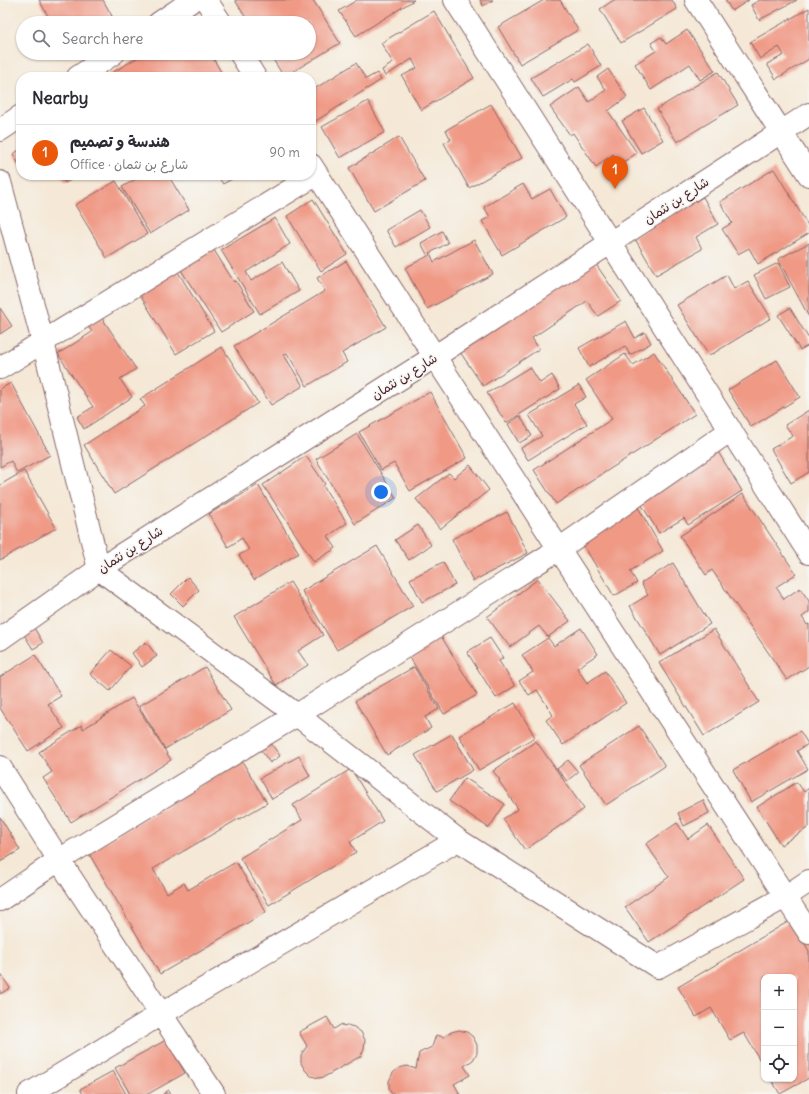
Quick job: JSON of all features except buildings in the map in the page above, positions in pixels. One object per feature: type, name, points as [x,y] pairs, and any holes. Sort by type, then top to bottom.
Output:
[{"type":"street","points":[[169,16],[193,0]]},
{"type":"street","points":[[206,0],[216,16]]},
{"type":"street","points":[[456,0],[809,553]]},
{"type":"street","points":[[696,0],[809,175]]},
{"type":"street","points":[[86,72],[104,60]]},
{"type":"street","points":[[244,60],[252,72]]},
{"type":"street","name":"شارع بن نثمان","points":[[0,639],[99,569],[434,356],[809,114]]},
{"type":"street","points":[[0,130],[16,119]]},
{"type":"street","points":[[316,173],[784,897],[809,933]]},
{"type":"street","points":[[0,368],[298,180]]},
{"type":"street","points":[[0,182],[43,342],[99,569],[297,715],[458,840],[658,967],[784,897],[809,881]]},
{"type":"street","points":[[0,900],[59,860],[297,715],[559,549],[731,430]]},
{"type":"street","points":[[0,767],[59,860],[214,1094]]},
{"type":"street","points":[[29,1094],[161,1014],[458,840]]},
{"type":"place","name":"هندسة و تصميم","points":[[615,189]]}]
